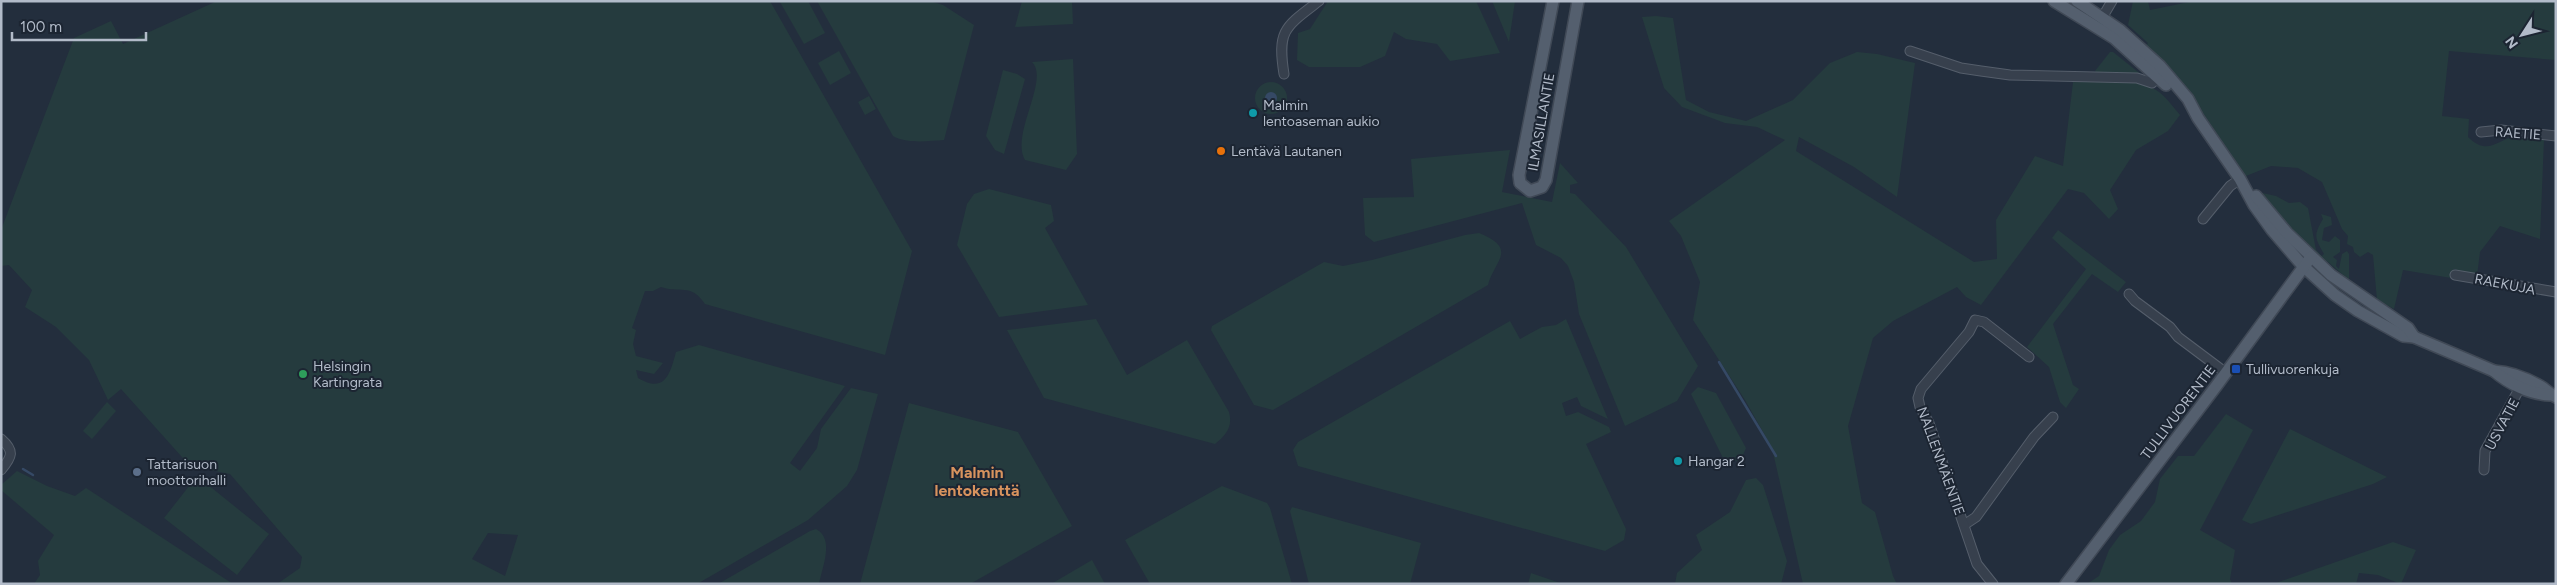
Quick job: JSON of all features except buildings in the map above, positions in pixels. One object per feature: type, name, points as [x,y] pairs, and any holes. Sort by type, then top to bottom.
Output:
[{"type":"main road","name":"ILMASILLANTIE","points":[[1553,1],[1519,175],[1520,183],[1530,190],[1542,187],[1546,180],[1578,1]]},
{"type":"main road","points":[[2054,1],[2120,30],[2160,66],[2188,99],[2198,118],[2272,230],[2303,266],[2358,311],[2403,336],[2414,337],[2494,371],[2507,372],[2522,383],[2542,387],[2553,396]]},
{"type":"main road","points":[[2077,1],[2158,76],[2198,118]]},
{"type":"main road","points":[[2240,179],[2311,257],[2345,287],[2408,328],[2414,337]]},
{"type":"main road","name":"TULLIVUORENTIE","points":[[2066,584],[2226,373],[2311,257]]},
{"type":"street","points":[[1284,74],[1282,37],[1288,26],[1295,19],[1319,1]]},
{"type":"street","points":[[2099,22],[2112,1]]},
{"type":"street","points":[[1910,51],[1961,68],[2010,74],[2128,78],[2152,83],[2158,76]]},
{"type":"street","name":"RAETIE","points":[[2480,132],[2501,130],[2556,136]]},
{"type":"street","points":[[2203,220],[2219,199],[2240,179]]},
{"type":"street","name":"RAEKUJA","points":[[2455,275],[2556,292]]},
{"type":"street","points":[[2129,294],[2135,301],[2170,327],[2178,337],[2226,373]]},
{"type":"street","name":"NALLENMÄENTIE","points":[[1993,584],[1977,564],[1918,398],[1921,389],[1969,332],[1975,320],[1984,322],[2028,357]]},
{"type":"street","name":"USVATIE","points":[[2484,470],[2485,452],[2522,383]]},
{"type":"street","points":[[1964,525],[1976,517],[2034,437],[2054,417]]},
{"type":"street","points":[[1,439],[10,446],[12,452],[11,457],[1,470]]},
{"type":"green space","points":[[217,1],[770,1],[912,251],[885,355],[705,304],[700,297],[689,291],[661,287],[653,291],[645,291],[632,328],[636,330],[633,344],[636,356],[663,363],[654,374],[636,370],[638,378],[654,384],[660,383],[668,374],[676,352],[699,345],[845,386],[790,463],[800,471],[817,448],[821,429],[851,388],[878,394],[857,470],[847,486],[808,520],[697,584],[277,584],[300,568],[302,557],[230,474],[190,466],[121,389],[108,400],[89,360],[56,327],[25,307],[32,290],[9,265],[1,266],[1,230],[74,38],[111,21],[123,44]],"holes":[[[488,533],[518,535],[505,576],[472,559]]]},
{"type":"green space","points":[[808,1],[825,33],[804,44],[780,2]]},
{"type":"green space","points":[[817,1],[930,1],[943,5],[974,25],[944,140],[911,141],[893,136]]},
{"type":"green space","points":[[1022,1],[1072,1],[1073,24],[1015,27]]},
{"type":"green space","points":[[1328,1],[1476,1],[1500,53],[1450,61],[1437,44],[1406,39],[1394,32],[1385,56],[1360,67],[1309,67],[1297,60],[1298,33],[1310,29]]},
{"type":"green space","points":[[1492,1],[1515,1],[1509,42]]},
{"type":"green space","points":[[2133,1],[2148,1],[2150,10],[2194,1],[2556,1],[2556,60],[2449,51],[2442,116],[2469,119],[2468,137],[2482,146],[2494,145],[2512,137],[2520,136],[2544,139],[2540,239],[2500,226],[2480,252],[2477,276],[2454,269],[2451,278],[2403,270],[2394,309],[2377,300],[2373,255],[2368,252],[2360,257],[2354,252],[2353,247],[2347,244],[2348,236],[2342,229],[2322,182],[2298,168],[2271,166],[2246,176],[2202,112],[2144,48],[2148,43],[2128,25]]},
{"type":"green space","points":[[1642,17],[1673,18],[1686,100],[1709,112],[1746,121],[1793,100],[1830,63],[1857,52],[1877,54],[1915,63],[1897,197],[1854,167],[1799,137],[1796,151],[1974,262],[1997,259],[1996,220],[2035,156],[2063,166],[2073,82],[2116,78],[2147,85],[2166,98],[2180,115],[2168,131],[2136,150],[2110,190],[2118,209],[2109,219],[2084,193],[2068,189],[1981,305],[1966,297],[1957,287],[1893,321],[1873,338],[1848,426],[1862,503],[1875,512],[1897,584],[1803,584],[1772,448],[1745,400],[1693,320],[1700,282],[1681,236],[1669,221],[1785,140],[1757,127],[1725,123],[1682,107],[1664,88]]},
{"type":"green space","points":[[839,51],[851,73],[830,85],[818,63]]},
{"type":"green space","points":[[2110,52],[2113,52],[2143,76],[2096,73],[2095,71]]},
{"type":"green space","points":[[1073,59],[1077,154],[1066,170],[1025,160],[1022,149],[1022,137],[1036,81],[1036,70],[1032,62]]},
{"type":"green space","points":[[1003,70],[1017,74],[1025,79],[1004,154],[995,150],[986,136]]},
{"type":"green space","points":[[1271,82],[1283,86],[1287,98],[1283,110],[1271,114],[1259,110],[1255,98],[1259,86]]},
{"type":"green space","points":[[869,96],[876,109],[865,115],[858,102]]},
{"type":"green space","points":[[1510,150],[1502,192],[1552,202],[1560,163],[1578,183],[1570,185],[1570,193],[1575,194],[1626,247],[1698,366],[1677,401],[1625,426],[1579,314],[1574,282],[1568,266],[1561,258],[1536,245],[1522,203],[1374,242],[1365,235],[1363,198],[1414,197],[1411,159]]},
{"type":"green space","points":[[989,189],[1051,205],[1054,221],[1045,228],[1088,305],[999,317],[957,245],[967,204],[974,194]]},
{"type":"green space","points":[[2258,192],[2276,196],[2289,203],[2300,202],[2308,208],[2316,250],[2322,256],[2324,254],[2316,237],[2323,219],[2321,214],[2331,217],[2332,225],[2324,228],[2322,240],[2329,242],[2335,236],[2340,240],[2340,252],[2333,257],[2337,260],[2336,266],[2339,269],[2342,254],[2347,251],[2349,254],[2349,280],[2328,262],[2314,256]]},
{"type":"green space","points":[[2058,230],[2126,282],[2118,292],[2092,274],[2053,324],[2073,385],[2079,389],[2066,408],[2060,402],[2049,367],[2027,347],[2086,269],[2052,238]]},
{"type":"green space","points":[[1479,233],[1491,239],[1501,250],[1501,256],[1488,285],[1273,410],[1254,405],[1211,330],[1212,326],[1324,262],[1343,266]]},
{"type":"green space","points":[[1096,319],[1127,375],[1187,340],[1229,412],[1230,422],[1228,430],[1222,437],[1215,444],[1044,398],[1007,330]]},
{"type":"green space","points":[[1566,319],[1608,419],[1581,406],[1577,397],[1562,403],[1566,416],[1578,412],[1609,427],[1611,432],[1586,444],[1626,529],[1624,540],[1605,551],[1298,466],[1293,450],[1298,442],[1510,321],[1520,339],[1542,327],[1556,325]]},
{"type":"green space","points":[[1698,387],[1716,393],[1746,448],[1741,460],[1725,462],[1691,394]]},
{"type":"green space","points":[[107,402],[116,411],[92,439],[83,431]]},
{"type":"green space","points":[[909,403],[1018,432],[1072,526],[970,584],[860,584]]},
{"type":"green space","points":[[2226,414],[2253,430],[2200,530],[2235,550],[2230,579],[2232,584],[2087,584],[2099,576],[2109,550],[2120,535],[2141,521],[2155,502],[2160,479],[2178,456],[2194,456]]},
{"type":"green space","points":[[2290,429],[2387,477],[2373,484],[2251,524],[2242,520]]},
{"type":"green space","points":[[17,471],[47,486],[75,496],[86,488],[233,584],[34,584],[40,575],[38,561],[54,535],[1,490],[1,485]]},
{"type":"green space","points":[[197,476],[269,534],[237,575],[164,518]]},
{"type":"green space","points":[[1756,478],[1763,485],[1787,561],[1781,584],[1675,584],[1677,573],[1702,550],[1696,535],[1730,512],[1746,480]]},
{"type":"green space","points":[[1222,486],[1267,503],[1292,584],[1150,584],[1125,540]]},
{"type":"green space","points":[[1292,507],[1421,543],[1410,584],[1309,584],[1290,511]]},
{"type":"green space","points":[[816,529],[825,539],[826,546],[819,584],[718,584],[810,531]]},
{"type":"green space","points":[[2393,542],[2416,550],[2401,584],[2378,575],[2359,573],[2356,584],[2273,584]]},
{"type":"green space","points":[[1092,560],[1105,584],[1051,584]]},
{"type":"green space","points":[[1531,573],[1563,584],[1528,584]]},
{"type":"water","points":[[1271,92],[1277,98],[1271,104],[1265,98]]},
{"type":"waterway","points":[[1719,362],[1776,456]]},
{"type":"waterway","points":[[23,469],[33,475]]},
{"type":"place","name":"Malmin lentoaseman aukio","points":[[1253,113]]},
{"type":"place","name":"Lentävä Lautanen","points":[[1221,151]]},
{"type":"place","name":"Tullivuorenkuja","points":[[2236,369]]},
{"type":"place","name":"Helsingin Kartingrata","points":[[303,374]]},
{"type":"place","name":"Hangar 2","points":[[1678,461]]},
{"type":"place","name":"Tattarisuon moottorihalli","points":[[137,472]]},
{"type":"district","name":"Malmin lentokenttä","points":[[977,481]]}]
